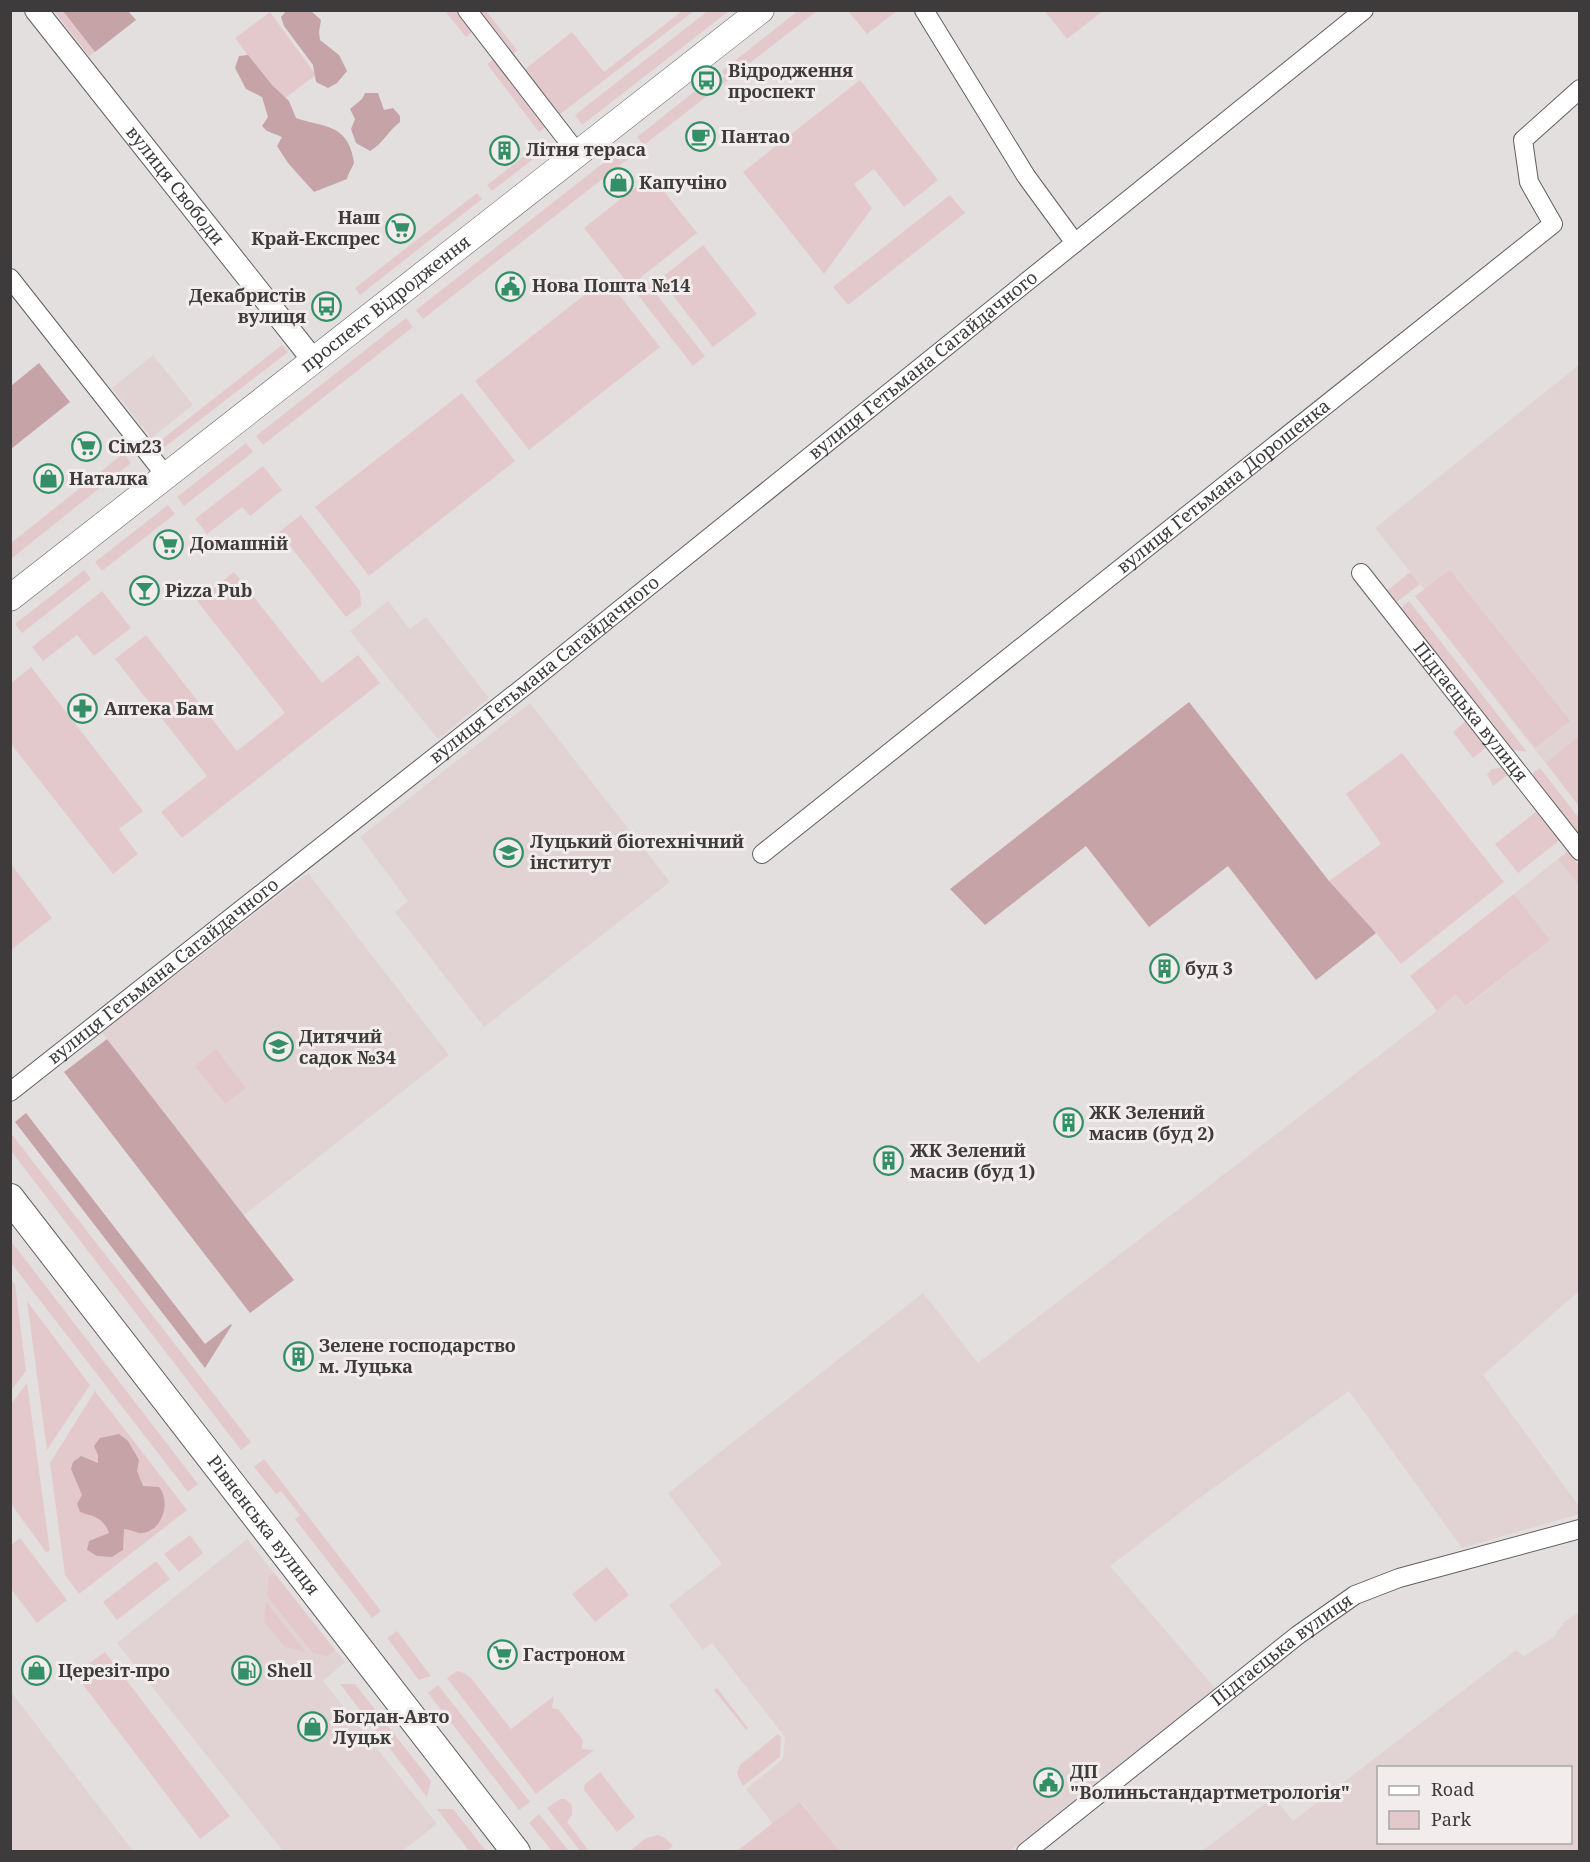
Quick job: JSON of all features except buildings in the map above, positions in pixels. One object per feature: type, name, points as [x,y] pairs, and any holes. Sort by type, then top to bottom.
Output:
[{"type":"main road","name":"проспект Відродження","points":[[10,598],[761,10]]},
{"type":"main road","name":"Рівненська вулиця","points":[[10,1198],[516,1851]]},
{"type":"street","name":"вулиця Свободи","points":[[36,10],[314,361]]},
{"type":"street","points":[[467,10],[578,154]]},
{"type":"street","points":[[924,10],[1026,176],[1076,243]]},
{"type":"street","name":"вулиця Гетьмана Сагайдачного","points":[[10,1092],[438,755],[1364,10]]},
{"type":"street","name":"вулиця Гетьмана Дорошенка","points":[[762,854],[1553,224],[1529,182],[1523,140],[1580,89]]},
{"type":"street","points":[[10,278],[166,476]]},
{"type":"street","name":"Підгаєцька вулиця","points":[[1361,573],[1580,851]]},
{"type":"street","name":"Підгаєцька вулиця","points":[[1026,1851],[1298,1635],[1355,1595],[1399,1578],[1580,1529]]},
{"type":"shaded area","points":[[287,10],[311,11],[321,20],[320,40],[339,55],[347,71],[337,83],[328,88],[316,82],[313,65],[284,26],[281,17]]},
{"type":"shaded area","points":[[63,11],[128,11],[136,20],[95,52]]},
{"type":"shaded area","points":[[248,55],[272,85],[289,101],[296,118],[330,128],[343,136],[348,143],[354,162],[347,179],[314,192],[288,163],[277,146],[282,137],[267,131],[262,126],[268,117],[262,97],[246,89],[235,68],[239,56]]},
{"type":"shaded area","points":[[365,93],[378,93],[384,110],[393,108],[400,116],[400,122],[370,151],[356,143],[351,129],[355,119],[350,109],[362,99]]},
{"type":"shaded area","points":[[153,355],[193,405],[151,438],[112,388]]},
{"type":"shaded area","points":[[39,363],[70,402],[11,449],[11,386]]},
{"type":"shaded area","points":[[1579,365],[1579,806],[1415,596],[1424,589],[1375,528]]},
{"type":"shaded area","points":[[388,601],[410,629],[426,617],[489,698],[438,739],[350,631]]},
{"type":"shaded area","points":[[1189,702],[1329,881],[1376,933],[1316,980],[1228,866],[1149,927],[1086,846],[985,925],[950,889]]},
{"type":"shaded area","name":"Луцький біотехнічний інститут","points":[[530,703],[670,882],[484,1027],[395,912],[408,901],[360,837]]},
{"type":"shaded area","points":[[1558,859],[1579,886],[1579,1291],[1483,1375],[1579,1506],[1579,1514],[1462,1548],[1349,1391],[1198,1499],[1110,1566],[1215,1688],[1015,1847],[1009,1851],[839,1852],[801,1802],[773,1824],[746,1789],[783,1759],[785,1737],[712,1643],[703,1650],[669,1605],[722,1564],[668,1493],[923,1293],[978,1363],[1437,1011],[1456,994],[1467,1006],[1550,940],[1514,894]]},
{"type":"shaded area","name":"Дитячий садок №34","points":[[308,873],[449,1055],[243,1216],[102,1032]]},
{"type":"shaded area","points":[[107,1039],[294,1280],[250,1313],[64,1072]]},
{"type":"shaded area","points":[[26,1113],[205,1344],[232,1325],[205,1368],[15,1122]]},
{"type":"shaded area","points":[[119,1434],[128,1441],[139,1460],[137,1471],[143,1486],[159,1487],[163,1493],[163,1514],[160,1521],[149,1531],[140,1533],[124,1529],[123,1550],[112,1557],[97,1556],[87,1550],[89,1541],[109,1533],[101,1521],[80,1512],[77,1504],[82,1495],[71,1469],[73,1462],[81,1456],[98,1463],[98,1455],[94,1446],[100,1438]]},
{"type":"shaded area","points":[[247,1539],[345,1662],[323,1681],[437,1824],[402,1851],[283,1851],[117,1643]]},
{"type":"shaded area","points":[[1579,1612],[1579,1851],[1202,1851],[1274,1797],[1293,1821],[1516,1650],[1524,1656],[1554,1637],[1564,1622]]},
{"type":"shaded area","points":[[11,1692],[133,1851],[11,1851]]},
{"type":"green space","points":[[709,10],[729,11],[582,125],[575,115]]},
{"type":"green space","points":[[799,10],[817,11],[644,145],[637,137],[699,88],[703,92],[725,76],[722,71]]},
{"type":"green space","points":[[54,11],[63,11],[95,52],[89,56]]},
{"type":"green space","points":[[445,11],[459,11],[474,30],[466,37]]},
{"type":"green space","points":[[477,11],[486,11],[517,50],[512,55]]},
{"type":"green space","points":[[682,11],[694,11],[559,115],[524,70],[572,32],[604,72]]},
{"type":"green space","points":[[848,11],[897,11],[867,34]]},
{"type":"green space","points":[[1045,11],[1103,11],[1067,39]]},
{"type":"green space","points":[[270,12],[316,75],[281,101],[235,38]]},
{"type":"green space","points":[[495,58],[548,125],[539,132],[487,64]]},
{"type":"green space","points":[[860,80],[938,180],[904,207],[874,169],[854,184],[872,208],[824,274],[743,172]]},
{"type":"green space","points":[[625,146],[632,156],[423,319],[416,310]]},
{"type":"green space","points":[[536,147],[541,153],[492,191],[487,185]]},
{"type":"green space","points":[[651,175],[697,233],[630,286],[584,228]]},
{"type":"green space","points":[[477,193],[482,199],[360,295],[355,288]]},
{"type":"green space","points":[[950,195],[965,213],[848,305],[833,287]]},
{"type":"green space","points":[[703,245],[757,314],[713,347],[660,279]]},
{"type":"green space","points":[[606,278],[660,347],[529,450],[475,381]]},
{"type":"green space","points":[[650,286],[705,356],[693,366],[638,295]]},
{"type":"green space","points":[[406,318],[413,327],[263,445],[256,436]]},
{"type":"green space","points":[[282,345],[288,352],[161,450],[156,444]]},
{"type":"green space","points":[[462,393],[515,461],[369,576],[315,507]]},
{"type":"green space","points":[[246,443],[253,452],[184,506],[177,497]]},
{"type":"green space","points":[[124,453],[131,463],[11,559],[11,543]]},
{"type":"green space","points":[[263,466],[282,490],[250,516],[242,507],[207,534],[195,519]]},
{"type":"green space","points":[[168,505],[175,514],[102,571],[95,562]]},
{"type":"green space","points":[[301,515],[360,591],[361,606],[346,617],[279,532]]},
{"type":"green space","points":[[84,570],[91,579],[22,633],[15,624]]},
{"type":"green space","points":[[1450,570],[1570,721],[1535,748],[1415,596]]},
{"type":"green space","points":[[234,572],[322,683],[358,655],[380,683],[182,838],[161,812],[207,776],[115,659],[146,635],[237,751],[285,713],[197,601]]},
{"type":"green space","points":[[1410,572],[1420,584],[1397,602],[1387,591]]},
{"type":"green space","points":[[102,591],[131,628],[94,656],[77,635],[43,661],[32,647]]},
{"type":"green space","points":[[1409,601],[1527,752],[1513,750],[1401,608]]},
{"type":"green space","points":[[31,667],[143,811],[119,829],[138,854],[113,874],[11,744],[11,683]]},
{"type":"green space","points":[[1467,720],[1488,746],[1473,758],[1453,732]]},
{"type":"green space","points":[[1579,736],[1579,806],[1546,763]]},
{"type":"green space","points":[[1402,753],[1504,882],[1401,964],[1329,881],[1381,844],[1346,794]]},
{"type":"green space","points":[[1505,767],[1510,773],[1493,786],[1487,774],[1492,769]]},
{"type":"green space","points":[[1540,768],[1579,818],[1579,836],[1532,774]]},
{"type":"green space","points":[[1537,811],[1560,840],[1518,873],[1495,844]]},
{"type":"green space","points":[[1568,851],[1579,865],[1579,886],[1558,859]]},
{"type":"green space","points":[[10,864],[52,918],[11,950]]},
{"type":"green space","points":[[1514,894],[1550,940],[1466,1006],[1456,994],[1437,1011],[1410,976]]},
{"type":"green space","points":[[216,1049],[246,1088],[225,1104],[195,1066]]},
{"type":"green space","points":[[10,1132],[251,1442],[241,1450],[11,1151]]},
{"type":"green space","points":[[11,1241],[198,1484],[188,1492],[11,1263]]},
{"type":"green space","points":[[10,1279],[15,1284],[26,1371],[11,1391]]},
{"type":"green space","points":[[27,1301],[90,1385],[47,1450]]},
{"type":"green space","points":[[27,1383],[50,1551],[46,1552],[11,1504],[11,1404]]},
{"type":"green space","points":[[95,1391],[187,1510],[79,1594],[65,1575],[50,1463]]},
{"type":"green space","points":[[264,1459],[381,1611],[372,1618],[295,1519],[300,1515],[281,1491],[276,1494],[254,1467]]},
{"type":"green space","points":[[190,1535],[203,1553],[179,1572],[164,1554]]},
{"type":"green space","points":[[20,1538],[67,1600],[37,1623],[11,1589],[11,1545]]},
{"type":"green space","points":[[156,1561],[170,1579],[117,1620],[103,1602]]},
{"type":"green space","points":[[607,1567],[629,1595],[595,1622],[572,1594]]},
{"type":"green space","points":[[274,1573],[335,1650],[328,1656],[313,1653],[267,1596],[269,1577]]},
{"type":"green space","points":[[266,1602],[306,1652],[285,1647],[264,1622]]},
{"type":"green space","points":[[397,1631],[431,1676],[419,1680],[387,1638]]},
{"type":"green space","points":[[105,1652],[230,1816],[200,1839],[75,1674]]},
{"type":"green space","points":[[457,1671],[471,1678],[511,1729],[554,1696],[552,1708],[558,1709],[583,1740],[582,1749],[594,1750],[536,1794],[447,1678]]},
{"type":"green space","points":[[340,1684],[355,1684],[431,1781],[427,1797]]},
{"type":"green space","points":[[438,1685],[530,1802],[519,1810],[428,1693]]},
{"type":"green space","points":[[717,1688],[748,1728],[746,1730],[714,1690]]},
{"type":"green space","points":[[778,1734],[781,1737],[780,1757],[743,1786],[737,1774],[740,1765]]},
{"type":"green space","points":[[600,1772],[635,1817],[617,1832],[584,1790],[585,1784]]},
{"type":"green space","points":[[560,1799],[565,1799],[572,1805],[572,1815],[567,1822],[589,1851],[580,1851],[547,1808]]},
{"type":"green space","points":[[800,1802],[839,1851],[737,1851]]},
{"type":"green space","points":[[437,1809],[453,1809],[486,1851],[469,1851]]},
{"type":"green space","points":[[539,1814],[569,1851],[552,1851],[529,1823]]},
{"type":"green space","points":[[658,1835],[673,1846],[666,1851],[630,1851],[646,1838]]},
{"type":"place","name":"Відродження проспект","points":[[707,81]]},
{"type":"place","name":"Пантао","points":[[700,137]]},
{"type":"place","name":"Літня тераса","points":[[505,150]]},
{"type":"place","name":"Капучіно","points":[[618,183]]},
{"type":"place","name":"Наш Край-Експрес","points":[[401,228]]},
{"type":"place","name":"Нова Пошта №14","points":[[511,286]]},
{"type":"place","name":"Декабристів вулиця","points":[[327,306]]},
{"type":"place","name":"Сім23","points":[[87,447]]},
{"type":"place","name":"Наталка","points":[[48,479]]},
{"type":"place","name":"Домашній","points":[[169,544]]},
{"type":"place","name":"Pizza Pub","points":[[144,591]]},
{"type":"place","name":"Аптека Бам","points":[[83,709]]},
{"type":"place","name":"Луцький біотехнічний інститут","points":[[509,852]]},
{"type":"place","name":"буд 3","points":[[1164,969]]},
{"type":"place","name":"Дитячий садок №34","points":[[278,1047]]},
{"type":"place","name":"ЖК Зелений масив (буд 2)","points":[[1068,1123]]},
{"type":"place","name":"ЖК Зелений масив (буд 1)","points":[[889,1161]]},
{"type":"place","name":"Зелене господарство м. Луцька","points":[[298,1356]]},
{"type":"place","name":"Гастроном","points":[[502,1655]]},
{"type":"place","name":"Церезіт-про","points":[[37,1671]]},
{"type":"place","name":"Shell","points":[[246,1671]]},
{"type":"place","name":"Богдан-Авто Луцьк","points":[[312,1727]]},
{"type":"place","name":"ДП \"Волиньстандартметрологія\"","points":[[1049,1782]]}]
